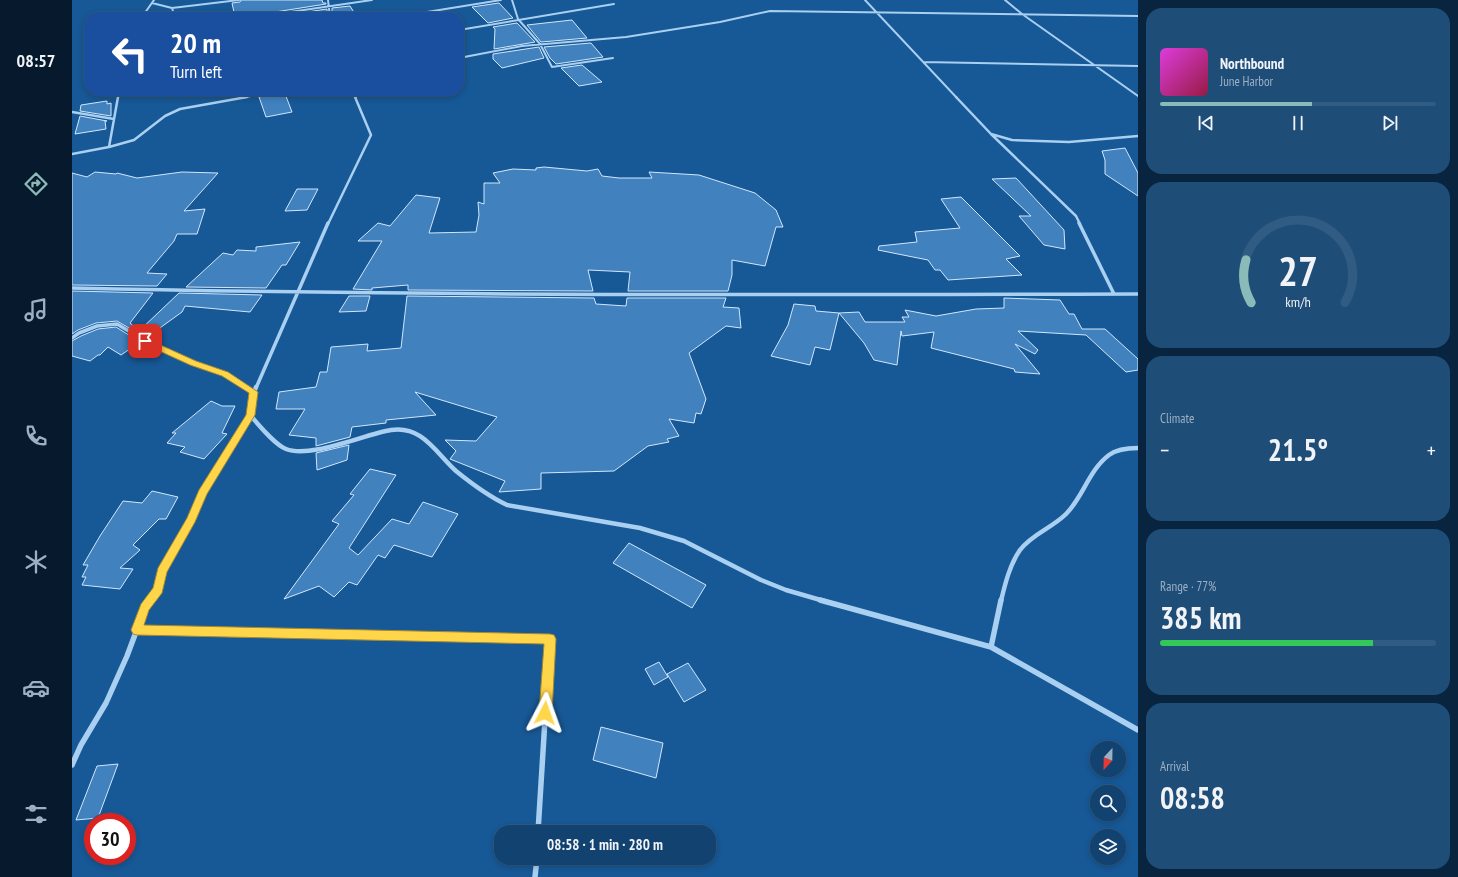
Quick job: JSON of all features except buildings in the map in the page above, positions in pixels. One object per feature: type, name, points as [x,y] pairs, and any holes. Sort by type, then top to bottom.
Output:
[{"type":"street","points":[[146,12],[154,0]]},
{"type":"street","points":[[152,3],[172,8],[239,0]]},
{"type":"street","points":[[328,0],[330,12]]},
{"type":"street","points":[[292,12],[372,0]]},
{"type":"street","points":[[427,12],[501,0]]},
{"type":"street","points":[[512,0],[518,20],[540,44],[552,67],[614,58]]},
{"type":"street","points":[[865,0],[991,134],[1076,216],[1114,294]]},
{"type":"street","points":[[1005,0],[1022,14],[1138,96]]},
{"type":"street","points":[[464,29],[614,4]]},
{"type":"street","points":[[172,8],[173,12]]},
{"type":"street","points":[[464,57],[522,46],[626,37],[720,22],[770,11],[1138,16]]},
{"type":"street","points":[[923,62],[1138,66]]},
{"type":"street","points":[[109,147],[118,96]]},
{"type":"street","points":[[72,154],[109,147],[134,140],[165,116],[180,109],[249,96]]},
{"type":"street","points":[[72,764],[81,745],[106,704],[127,656],[145,608],[158,589],[162,572],[191,519],[203,493],[250,415],[254,392],[317,246],[371,135],[355,96]]},
{"type":"street","points":[[72,112],[114,119]]},
{"type":"street","points":[[991,134],[1012,140],[1069,142],[1138,136]]},
{"type":"street","points":[[72,288],[297,293],[541,295],[1138,294]]},
{"type":"street","points":[[72,338],[79,333],[97,326],[118,324],[152,345],[193,363],[225,374],[254,392]]},
{"type":"street","points":[[250,415],[280,445],[287,449],[298,451],[318,450],[368,435],[404,429],[414,432],[428,442],[454,469],[494,500],[506,505],[640,528],[684,541],[761,580],[786,590],[991,647],[1138,730]]},
{"type":"street","points":[[991,647],[1009,574],[1020,550],[1066,514],[1082,495],[1099,464],[1110,455],[1127,448],[1138,448]]},
{"type":"street","points":[[137,630],[550,639],[538,825]]},
{"type":"street","points":[[535,877],[536,865]]},
{"type":"route","points":[[145,341],[193,363],[225,374],[254,392],[250,415],[203,493],[191,519],[162,572],[158,589],[145,608],[137,630],[550,639],[545,713]]}]
